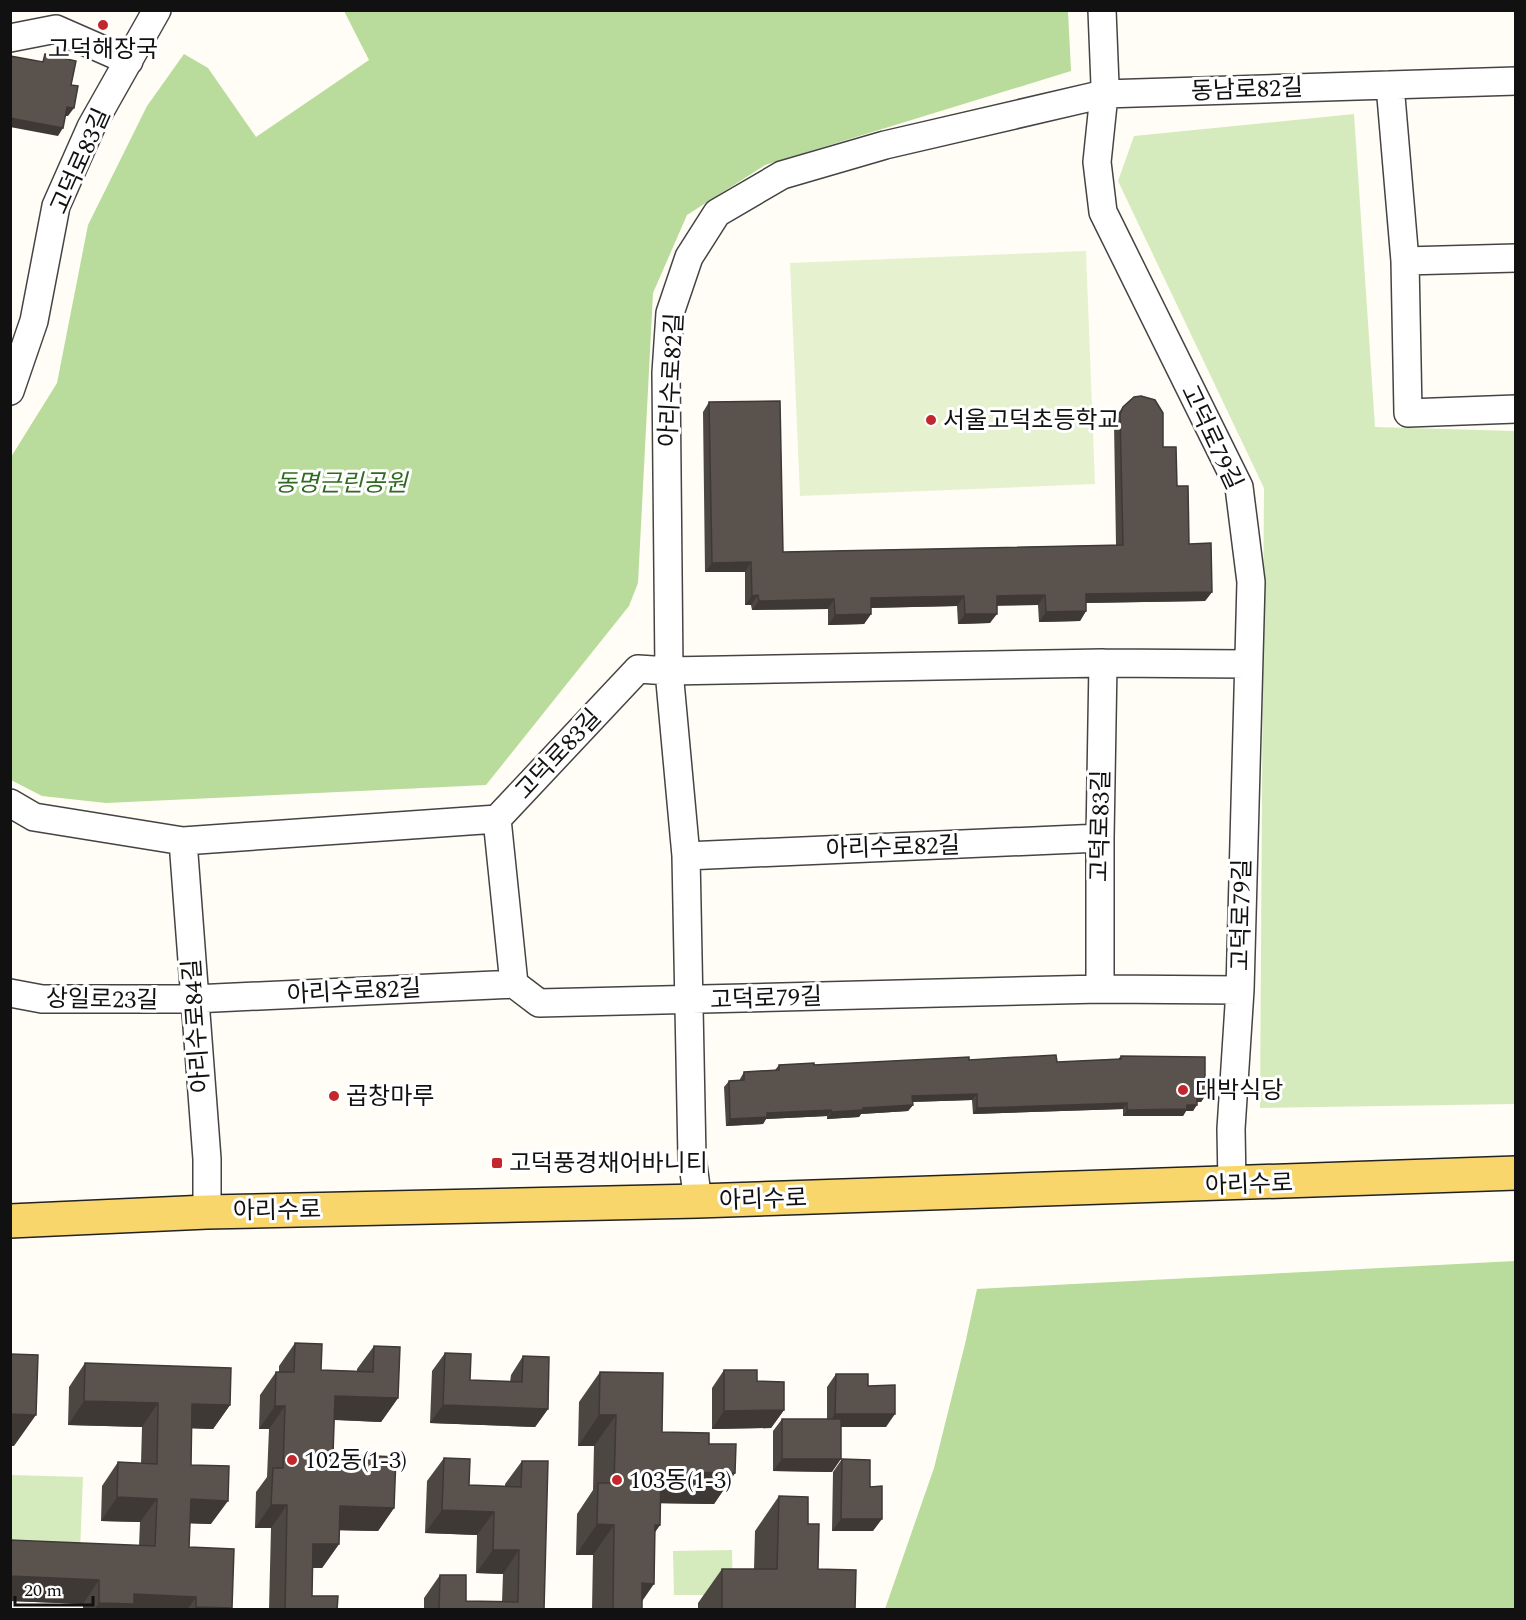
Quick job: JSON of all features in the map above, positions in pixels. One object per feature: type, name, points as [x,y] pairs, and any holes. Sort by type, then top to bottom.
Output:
[{"type":"main road","name":"아리수로","points":[[10,1221],[207,1212],[698,1202],[1515,1173]]},
{"type":"main road","points":[[10,1205],[52,1220]]},
{"type":"street","name":"고덕로83길","points":[[10,391],[34,321],[56,206],[91,126],[156,10]]},
{"type":"street","name":"고덕로79길","points":[[1102,10],[1104,94],[1097,162],[1103,212],[1239,487],[1251,582],[1240,990],[1231,1129],[1232,1184]]},
{"type":"street","points":[[10,38],[56,29],[129,61]]},
{"type":"street","name":"동남로82길","points":[[1104,94],[1515,81]]},
{"type":"street","points":[[1390,85],[1406,261],[1408,413],[1515,409]]},
{"type":"street","name":"아리수로82길","points":[[698,1202],[692,1158],[686,856],[669,671],[666,373],[670,313],[689,257],[717,213],[782,175],[885,145],[1104,94]]},
{"type":"street","points":[[1406,261],[1515,258]]},
{"type":"street","name":"고덕로83길","points":[[10,803],[34,817],[183,841],[497,819],[638,669],[669,671],[1103,663],[1247,664]]},
{"type":"street","name":"고덕로83길","points":[[1100,989],[1103,663]]},
{"type":"street","points":[[497,819],[514,984],[538,1003],[689,1000]]},
{"type":"street","name":"아리수로82길","points":[[686,856],[1100,838]]},
{"type":"street","name":"아리수로84길","points":[[183,841],[207,1159],[207,1212]]},
{"type":"street","name":"아리수로82길","points":[[194,999],[514,984]]},
{"type":"street","name":"고덕로79길","points":[[689,1000],[1100,989],[1240,990]]},
{"type":"street","name":"상일로23길","points":[[10,993],[42,999],[194,999]]},
{"type":"green space","name":"동명근린공원","points":[[344,11],[1068,11],[1071,71],[765,165],[687,215],[653,293],[638,583],[629,606],[486,785],[106,803],[42,796],[11,780],[11,457],[57,383],[88,225],[147,106],[184,54],[208,68],[256,137],[369,60]]},
{"type":"green space","points":[[1354,114],[1375,427],[1515,431],[1515,1104],[1260,1108],[1264,488],[1118,181],[1134,136]]},
{"type":"green space","points":[[1086,251],[1095,484],[800,496],[790,263]]},
{"type":"green space","points":[[1515,1261],[1515,1609],[885,1609],[934,1468],[977,1289]]},
{"type":"green space","points":[[11,1475],[83,1477],[80,1551],[11,1549]]},
{"type":"green space","points":[[732,1550],[733,1595],[674,1595],[673,1551]]},
{"type":"building","points":[[45,54],[76,61],[71,85],[78,86],[74,108],[67,107],[63,128],[10,118],[10,56],[43,62]]},
{"type":"building","points":[[1141,396],[1155,400],[1163,413],[1163,447],[1176,447],[1177,486],[1188,486],[1189,544],[1211,543],[1212,592],[1086,594],[1086,611],[1046,612],[1045,595],[997,596],[997,614],[965,614],[964,596],[871,598],[871,614],[835,615],[834,599],[759,601],[758,595],[752,596],[751,562],[712,563],[709,402],[780,401],[783,552],[1123,545],[1120,414],[1123,407],[1134,397]]},
{"type":"building","points":[[1056,1055],[1057,1062],[1121,1059],[1121,1056],[1205,1057],[1205,1096],[1197,1096],[1197,1105],[1187,1105],[1187,1109],[1127,1110],[1127,1103],[977,1108],[977,1094],[912,1096],[913,1105],[831,1112],[831,1110],[767,1113],[767,1117],[730,1119],[729,1081],[744,1080],[744,1072],[779,1070],[779,1065],[969,1057],[969,1060]]},
{"type":"building","points":[[295,1343],[322,1344],[321,1370],[373,1372],[374,1346],[400,1347],[398,1398],[335,1396],[333,1454],[396,1457],[394,1508],[340,1506],[339,1544],[313,1544],[312,1596],[338,1596],[337,1610],[285,1610],[287,1505],[271,1505],[273,1468],[283,1468],[285,1406],[275,1406],[276,1372],[294,1372]]},
{"type":"building","points":[[445,1353],[471,1354],[470,1380],[522,1382],[523,1356],[549,1357],[548,1409],[443,1405]]},
{"type":"building","points":[[10,1354],[38,1355],[36,1415],[10,1414]]},
{"type":"building","points":[[85,1363],[231,1368],[230,1405],[192,1404],[191,1465],[229,1466],[228,1501],[191,1499],[189,1547],[234,1549],[232,1608],[196,1607],[196,1597],[134,1594],[134,1604],[99,1603],[99,1580],[10,1576],[10,1540],[155,1546],[157,1499],[117,1497],[118,1462],[157,1464],[158,1403],[84,1401]]},
{"type":"building","points":[[724,1370],[757,1370],[757,1381],[784,1382],[784,1410],[724,1411]]},
{"type":"building","points":[[600,1372],[663,1373],[662,1432],[709,1433],[709,1444],[736,1444],[735,1473],[661,1472],[660,1525],[655,1525],[654,1584],[642,1583],[642,1610],[613,1610],[614,1525],[597,1524],[598,1483],[614,1483],[616,1415],[599,1415]]},
{"type":"building","points":[[836,1374],[868,1374],[868,1386],[895,1385],[895,1414],[835,1414]]},
{"type":"building","points":[[782,1419],[841,1419],[841,1459],[782,1459]]},
{"type":"building","points":[[444,1458],[470,1459],[469,1485],[521,1487],[522,1461],[548,1461],[544,1610],[439,1610],[440,1575],[466,1575],[466,1601],[518,1602],[519,1550],[493,1550],[494,1512],[442,1510]]},
{"type":"building","points":[[842,1459],[870,1460],[870,1487],[882,1486],[882,1519],[841,1519]]},
{"type":"building","points":[[779,1496],[808,1497],[808,1524],[819,1524],[818,1569],[856,1570],[855,1610],[722,1610],[722,1569],[777,1569]]},
{"type":"place","name":"고덕해장국","points":[[103,25]]},
{"type":"place","name":"서울고덕초등학교","points":[[931,420]]},
{"type":"place","name":"대박식당","points":[[1183,1090]]},
{"type":"place","name":"곱창마루","points":[[334,1096]]},
{"type":"place","name":"고덕풍경채어바니티","points":[[497,1163]]},
{"type":"place","name":"102동(1-3)","points":[[292,1460]]},
{"type":"place","name":"103동(1-3)","points":[[617,1480]]}]
